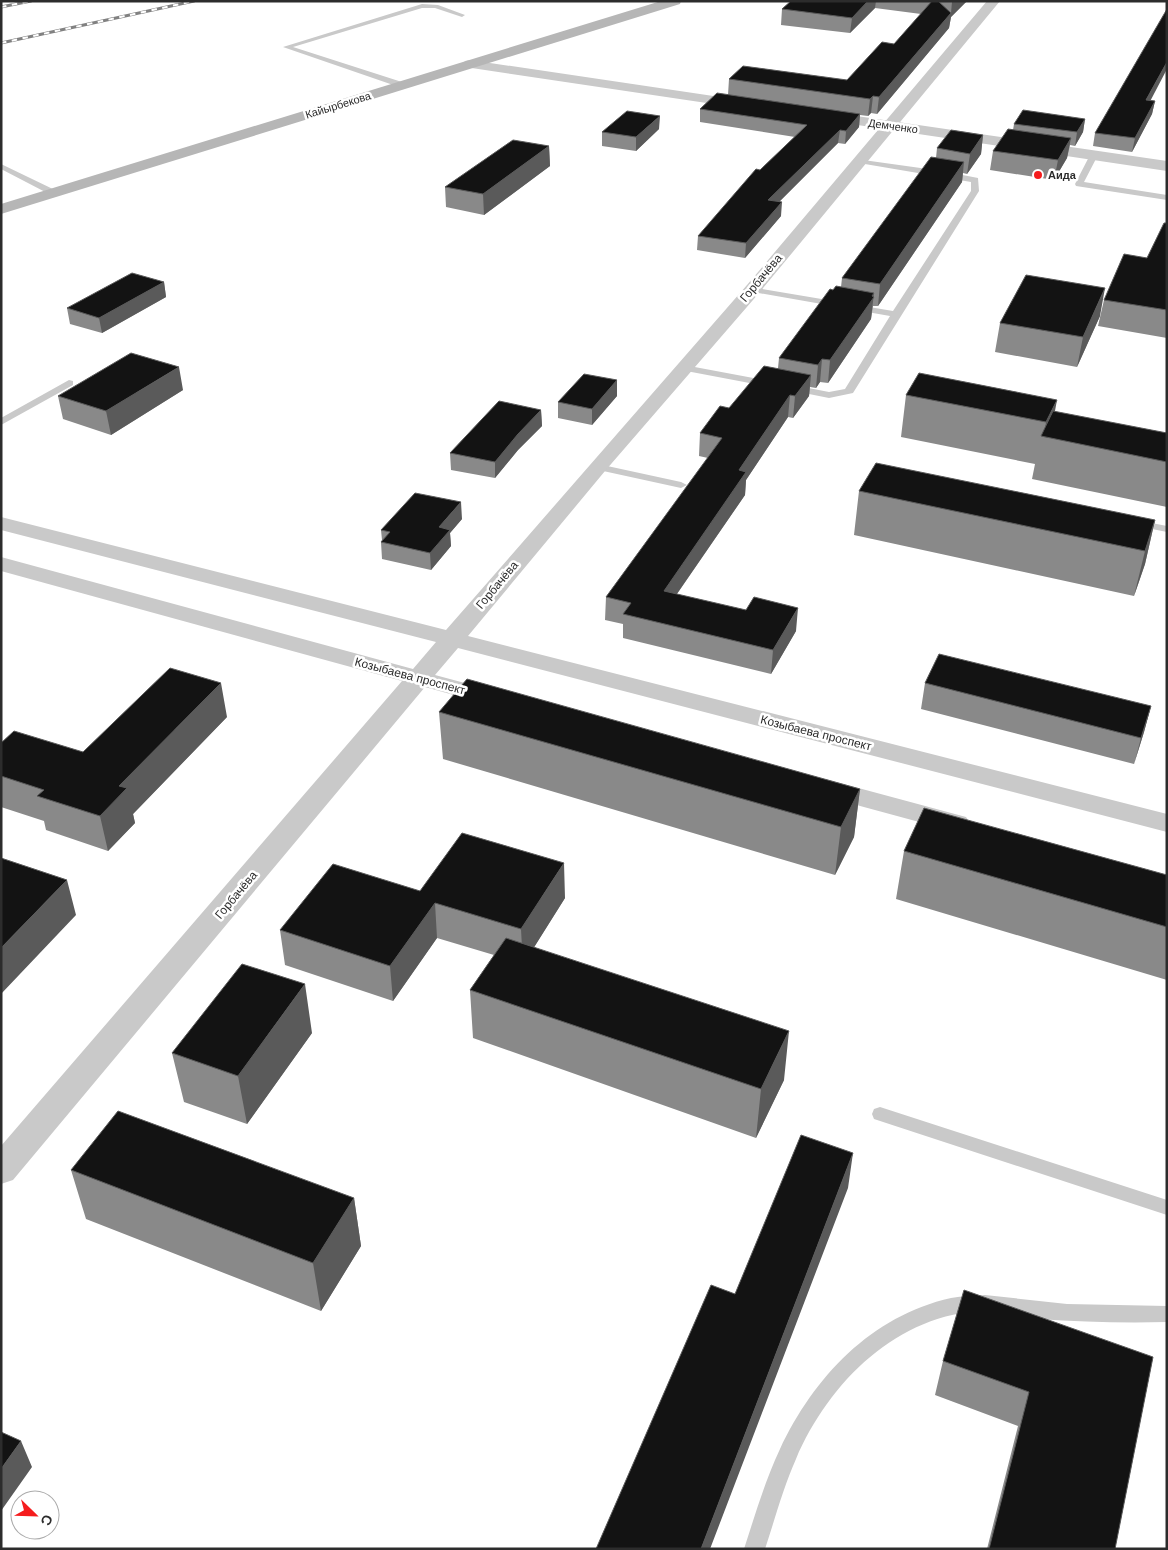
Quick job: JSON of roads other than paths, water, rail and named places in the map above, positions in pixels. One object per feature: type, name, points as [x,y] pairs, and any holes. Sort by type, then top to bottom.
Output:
[{"type":"main road","name":"Кайырбекова","points":[[1,209],[675,1]]},
{"type":"street","name":"Горбачёва","points":[[1,1170],[598,467],[753,289],[994,1]]},
{"type":"street","points":[[470,64],[762,107]]},
{"type":"street","name":"Демченко","points":[[811,114],[1167,166]]},
{"type":"street","name":"Козыбаева проспект","points":[[1,523],[1167,824]]},
{"type":"street","name":"Козыбаева проспект","points":[[1,564],[516,704]]},
{"type":"street","points":[[803,782],[975,828]]},
{"type":"lane","points":[[402,86],[286,47],[422,6],[436,6],[462,15]]},
{"type":"lane","points":[[1094,155],[1079,184],[1167,198]]},
{"type":"lane","points":[[684,368],[829,395],[849,391],[975,191],[974,180],[942,173],[859,161]]},
{"type":"lane","points":[[1,166],[54,193]]},
{"type":"lane","points":[[753,289],[896,314]]},
{"type":"lane","points":[[1,422],[69,383]]},
{"type":"lane","points":[[598,467],[681,485]]},
{"type":"lane","points":[[1128,521],[1167,529]]},
{"type":"lane","points":[[880,1114],[1167,1208]]},
{"type":"lane","points":[[754,1549],[788,1455],[816,1402],[858,1354],[908,1320],[946,1306],[986,1303],[1033,1310],[1088,1314],[1167,1314]]},
{"type":"railway","points":[[1,7],[31,1]]},
{"type":"railway","points":[[1,43],[194,1]]},
{"type":"place","name":"Аида","points":[[1038,175]]}]
